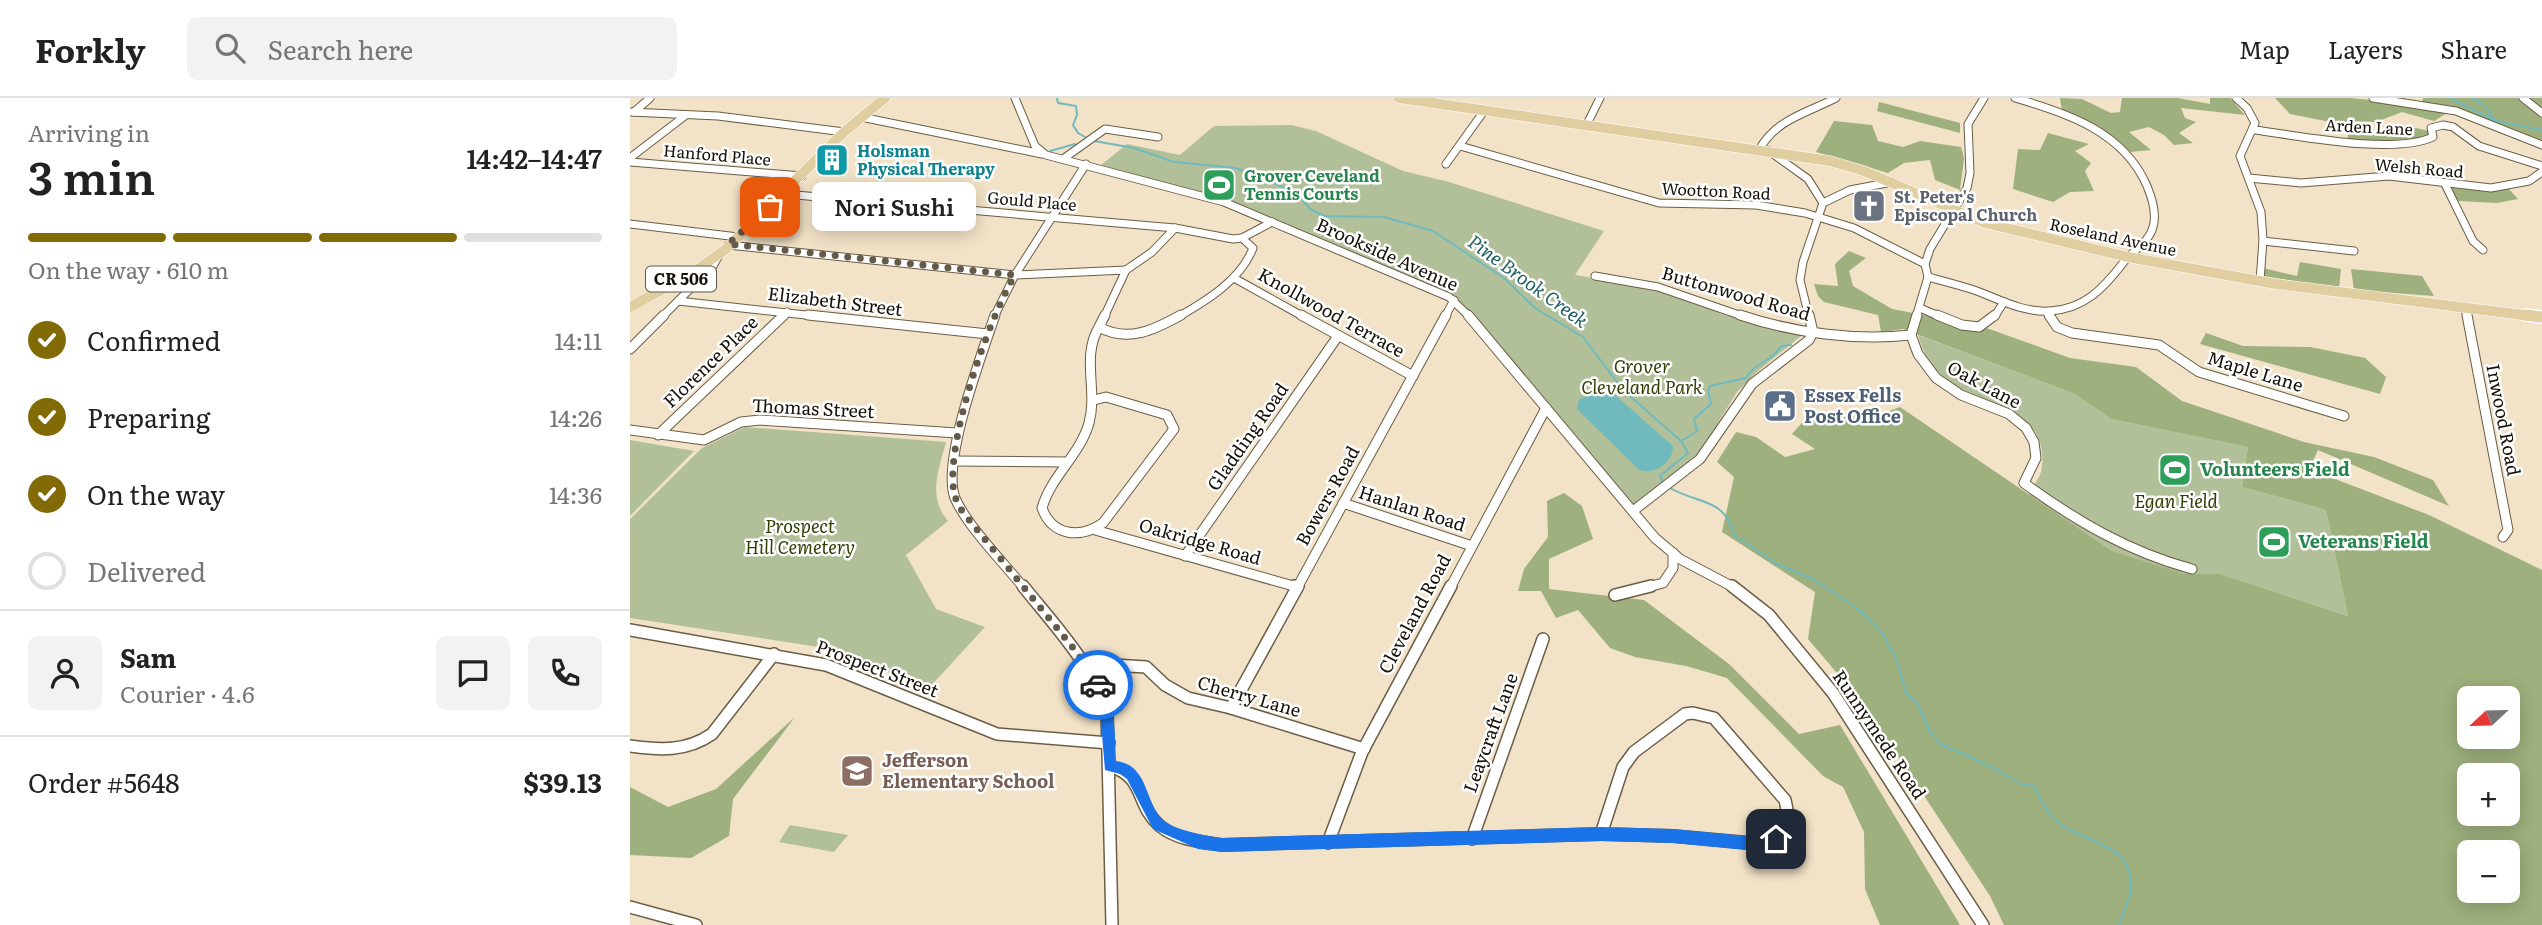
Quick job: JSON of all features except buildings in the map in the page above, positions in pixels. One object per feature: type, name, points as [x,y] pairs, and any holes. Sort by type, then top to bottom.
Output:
[{"type":"main road","name":"CR 506","points":[[686,273],[738,237],[844,132],[886,98]]},
{"type":"main road","name":"Roseland Avenue","points":[[1399,98],[1764,150],[1843,164],[1892,182],[1954,211],[1998,226],[2128,257],[2260,281],[2542,317]]},
{"type":"main road","name":"CR 506","points":[[630,305],[719,255],[728,244]]},
{"type":"street","points":[[632,112],[650,98]]},
{"type":"street","points":[[1015,98],[1037,149],[1046,155]]},
{"type":"street","points":[[1587,126],[1600,98]]},
{"type":"street","points":[[1811,98],[1819,106]]},
{"type":"street","points":[[1633,511],[1704,454],[1738,401],[1757,378],[1809,340],[1813,332],[1800,280],[1803,262],[1823,203],[1808,179],[1764,150],[1765,137],[1774,127],[1836,98]]},
{"type":"street","points":[[1912,335],[1928,277],[1925,264],[1939,231],[1964,196],[1970,173],[1968,124],[1984,98]]},
{"type":"street","points":[[1928,277],[2021,308],[2048,312],[2069,308],[2093,297],[2107,286],[2128,257],[2148,238],[2154,216],[2147,183],[2139,167],[2116,143],[2087,124],[2015,98]]},
{"type":"street","points":[[2236,98],[2253,116],[2255,130],[2241,147],[2242,164],[2261,212],[2263,241],[2260,281]]},
{"type":"street","points":[[2373,98],[2456,111],[2542,145]]},
{"type":"street","points":[[2523,98],[2542,113]]},
{"type":"street","points":[[1446,164],[1484,111]]},
{"type":"street","points":[[632,112],[844,132]]},
{"type":"street","points":[[630,160],[686,115]]},
{"type":"street","points":[[861,117],[1046,155]]},
{"type":"street","name":"Arden Lane","points":[[2255,130],[2331,141],[2415,144],[2429,141],[2433,137],[2431,128],[2443,125],[2462,132],[2479,146],[2542,166]]},
{"type":"street","points":[[1063,159],[1105,129],[1158,137]]},
{"type":"street","points":[[1009,148],[1034,142]]},
{"type":"street","name":"Wootton Road","points":[[1460,146],[1659,203],[1756,205],[1819,217],[1869,234],[1925,264]]},
{"type":"street","name":"Brookside Avenue","points":[[1046,155],[1224,202],[1454,300],[1633,511]]},
{"type":"street","name":"Hanford Place","points":[[630,160],[802,176]]},
{"type":"street","points":[[1086,164],[1001,300],[957,433],[954,495],[962,511],[1093,675],[1107,711],[1112,925]]},
{"type":"street","name":"Welsh Road","points":[[2249,178],[2306,183],[2388,176],[2470,187],[2512,186],[2542,172]]},
{"type":"street","points":[[1823,203],[1850,190],[1892,182]]},
{"type":"street","points":[[2445,184],[2473,242],[2483,250]]},
{"type":"street","name":"Gould Place","points":[[784,194],[1175,228],[1199,231],[1216,237],[1242,238]]},
{"type":"street","points":[[1099,327],[1117,335],[1157,328],[1234,278],[1253,257],[1253,248],[1242,238],[1272,222]]},
{"type":"street","points":[[630,224],[738,237]]},
{"type":"street","points":[[728,244],[1015,275],[1126,270],[1152,253],[1175,228]]},
{"type":"street","points":[[2263,241],[2354,251]]},
{"type":"street","points":[[630,349],[713,266],[719,255]]},
{"type":"street","points":[[954,461],[1066,462],[1087,428],[1094,400],[1088,358],[1091,343],[1126,270]]},
{"type":"street","points":[[686,273],[692,286]]},
{"type":"street","name":"Buttonwood Road","points":[[1595,276],[1658,287],[1752,319],[1813,332],[1874,339],[1912,335]]},
{"type":"street","name":"Knollwood Terrace","points":[[1234,278],[1413,376]]},
{"type":"street","name":"Bowers Road","points":[[1231,708],[1454,300]]},
{"type":"street","name":"Elizabeth Street","points":[[678,301],[871,324],[988,334]]},
{"type":"street","points":[[1920,308],[1962,325],[1979,327],[1994,317],[2004,302]]},
{"type":"street","name":"Inwood Road","points":[[2465,307],[2508,530],[2503,537]]},
{"type":"street","name":"Florence Place","points":[[657,435],[787,312]]},
{"type":"street","name":"Maple Lane","points":[[2048,312],[2051,321],[2062,329],[2152,343],[2174,354],[2199,372],[2344,416]]},
{"type":"street","name":"Oak Lane","points":[[1912,335],[1918,355],[1937,378],[1961,395],[2009,414],[2029,432],[2035,445],[2035,461],[2024,483],[2062,512],[2123,546],[2192,569]]},
{"type":"street","name":"Gladding Road","points":[[1185,556],[1338,336]]},
{"type":"street","points":[[1094,400],[1106,397],[1147,408],[1167,415],[1174,425],[1172,433],[1095,530]]},
{"type":"street","name":"Cleveland Road","points":[[1328,843],[1364,748],[1546,408]]},
{"type":"street","name":"Thomas Street","points":[[630,430],[708,439],[734,425],[760,420],[957,433]]},
{"type":"street","name":"Oakridge Road","points":[[1066,462],[1046,495],[1043,514],[1051,524],[1071,534],[1084,534],[1095,530],[1297,587]]},
{"type":"street","name":"Hanlan Road","points":[[1343,503],[1472,546]]},
{"type":"street","name":"Runnymede Road","points":[[1633,511],[1673,553],[1737,589],[1769,615],[1833,693],[1983,925]]},
{"type":"street","points":[[1615,595],[1663,583],[1673,568],[1673,553]]},
{"type":"street","name":"Prospect Street","points":[[630,629],[827,665],[997,734],[1109,743]]},
{"type":"street","name":"Leaycraft Lane","points":[[1472,839],[1543,639]]},
{"type":"street","points":[[630,746],[678,749],[703,741],[712,734],[774,654]]},
{"type":"street","name":"Cherry Lane","points":[[1093,675],[1113,665],[1140,665],[1154,672],[1165,685],[1180,695],[1364,748]]},
{"type":"street","points":[[1110,766],[1122,768],[1132,774],[1158,825],[1198,842],[1222,845],[1601,834],[1673,836],[1756,844],[1770,842],[1781,834],[1789,816],[1785,800],[1719,724],[1700,712],[1685,714],[1634,752],[1623,767],[1601,834]]},
{"type":"street","points":[[630,907],[696,925]]},
{"type":"green space","points":[[2060,98],[2082,99],[2111,113],[2120,112],[2122,98],[2178,98],[2210,104],[2210,98],[2230,98],[2245,115],[2181,108],[2185,118],[2196,122],[2179,133],[2193,143],[2174,145],[2164,135],[2149,127],[2129,132],[2151,150],[2130,152],[2111,136],[2062,111]]},
{"type":"green space","points":[[2275,98],[2348,98],[2422,104],[2423,98],[2542,98],[2542,146],[2452,110],[2434,121],[2402,112],[2376,122],[2351,121],[2351,126],[2290,114]]},
{"type":"green space","points":[[1879,102],[1960,123],[1960,133],[1877,111]]},
{"type":"green space","points":[[1834,121],[1872,125],[1878,141],[1903,147],[1920,141],[1961,147],[1964,158],[1960,190],[1935,180],[1930,160],[1904,163],[1888,173],[1816,152]]},
{"type":"green space","name":"Grover Cleveland Park","points":[[1291,125],[1316,131],[1403,171],[1449,182],[1604,231],[1575,275],[1640,285],[1678,296],[1724,315],[1802,335],[1737,392],[1700,452],[1635,506],[1455,296],[1220,197],[1101,165],[1127,144],[1180,155],[1214,126]]},
{"type":"green space","points":[[2402,125],[2429,131],[2427,140],[2348,140],[2347,129],[2375,133]]},
{"type":"green space","points":[[2048,133],[2089,144],[2075,151],[2091,163],[2085,171],[2094,191],[2070,192],[2053,202],[2013,189],[2018,149],[2040,150]]},
{"type":"green space","points":[[2450,188],[2509,189],[2518,199],[2497,203],[2457,201]]},
{"type":"green space","points":[[1849,251],[1866,258],[1849,271],[1853,286],[1892,309],[1978,325],[2070,358],[2136,367],[2182,401],[2304,442],[2374,457],[2433,480],[2449,506],[2318,450],[2309,469],[2429,515],[2542,570],[2542,925],[2004,925],[1990,896],[1865,706],[1808,639],[1815,592],[1722,532],[1734,477],[1717,462],[1736,432],[1756,437],[1785,457],[1815,449],[1792,434],[1807,417],[1876,416],[1900,407],[2112,551],[2184,574],[2220,574],[2348,616],[2326,510],[2242,487],[2248,447],[2111,419],[2075,394],[1903,329],[1881,332],[1878,315],[1824,302],[1818,296],[1814,284],[1838,286],[1835,264]]},
{"type":"green space","points":[[2300,262],[2341,269],[2339,288],[2262,276],[2263,268],[2297,276]]},
{"type":"green space","points":[[2351,269],[2422,276],[2434,296],[2354,290]]},
{"type":"green space","points":[[2206,333],[2243,346],[2310,347],[2365,358],[2386,377],[2380,394],[2200,344]]},
{"type":"green space","name":"Egan Field","points":[[1918,335],[2075,394],[2111,419],[2248,447],[2242,487],[2326,510],[2348,616],[2220,574],[2184,574],[2145,564],[2112,551],[2029,495],[2042,469],[2041,445],[2034,430],[2022,418],[2007,409],[1973,395],[1942,376],[1927,357]]},
{"type":"green space","name":"Prospect Hill Cemetery","points":[[745,427],[946,442],[936,492],[942,512],[948,521],[906,555],[936,609],[985,627],[927,690],[838,650],[630,618],[630,519],[702,448]]},
{"type":"green space","points":[[630,440],[694,451],[631,515],[630,515]]},
{"type":"green space","points":[[1564,493],[1582,506],[1593,539],[1549,559],[1549,589],[1644,600],[1729,664],[1799,734],[1840,725],[1960,925],[1880,925],[1865,889],[1864,832],[1843,787],[1823,776],[1727,678],[1686,666],[1635,657],[1610,648],[1578,610],[1556,618],[1541,591],[1518,591],[1524,569],[1548,537],[1547,501]]},
{"type":"green space","points":[[795,717],[733,799],[729,836],[691,858],[630,855],[630,787],[668,807],[716,789]]},
{"type":"green space","points":[[790,825],[848,835],[834,852],[779,842]]},
{"type":"water","points":[[1601,392],[1615,395],[1673,446],[1670,458],[1662,466],[1651,471],[1639,470],[1577,409],[1579,399]]},
{"type":"waterway","name":"Pine Brook Creek","points":[[1057,98],[1058,103],[1076,106],[1077,115],[1073,125],[1078,133],[1085,137]]},
{"type":"waterway","points":[[2450,98],[2496,121],[2542,130]]},
{"type":"waterway","points":[[2473,98],[2487,108],[2494,119]]},
{"type":"waterway","name":"Pine Brook Creek","points":[[1094,141],[1134,148],[1174,162],[1236,168],[1297,193],[1310,209],[1324,216],[1384,217],[1433,231],[1504,278],[1535,308],[1583,337],[1623,390],[1681,441],[1688,453],[1660,476],[1663,482]]},
{"type":"waterway","name":"Pine Brook Creek","points":[[1050,151],[1075,144]]},
{"type":"waterway","points":[[1683,440],[1697,431],[1694,419],[1711,404],[1708,390],[1710,386],[1746,378],[1781,346],[1791,345]]},
{"type":"waterway","name":"Pine Brook Creek","points":[[1670,488],[1718,508],[1730,523],[1735,536],[1777,564],[1813,579],[1857,608],[1881,631],[1897,660],[1906,694],[1917,702],[1929,730],[1942,745],[1982,762],[2021,784],[2034,786],[2045,807],[2057,821],[2116,852],[2129,871],[2131,884],[2119,925]]},
{"type":"way so far","points":[[770,207],[728,244],[1015,275],[1001,300],[988,334],[957,433],[954,495],[962,511],[1078,654],[1098,685]]},
{"type":"place","name":"Holsman Physical Therapy","points":[[832,160]]},
{"type":"place","name":"Grover Ceveland Tennis Courts","points":[[1219,185]]},
{"type":"place","name":"St. Peter's Episcopal Church","points":[[1869,206]]},
{"type":"place","name":"Nori Sushi","points":[[770,207]]},
{"type":"place","name":"Essex Fells Post Office","points":[[1780,406]]},
{"type":"place","name":"Volunteers Field","points":[[2175,470]]},
{"type":"place","name":"Veterans Field","points":[[2274,542]]},
{"type":"place","name":"Jefferson Elementary School","points":[[857,771]]},
{"type":"route","points":[[1098,685],[1107,711],[1110,766],[1122,768],[1132,774],[1158,825],[1198,842],[1222,845],[1601,834],[1673,836],[1756,844],[1776,839]]}]
